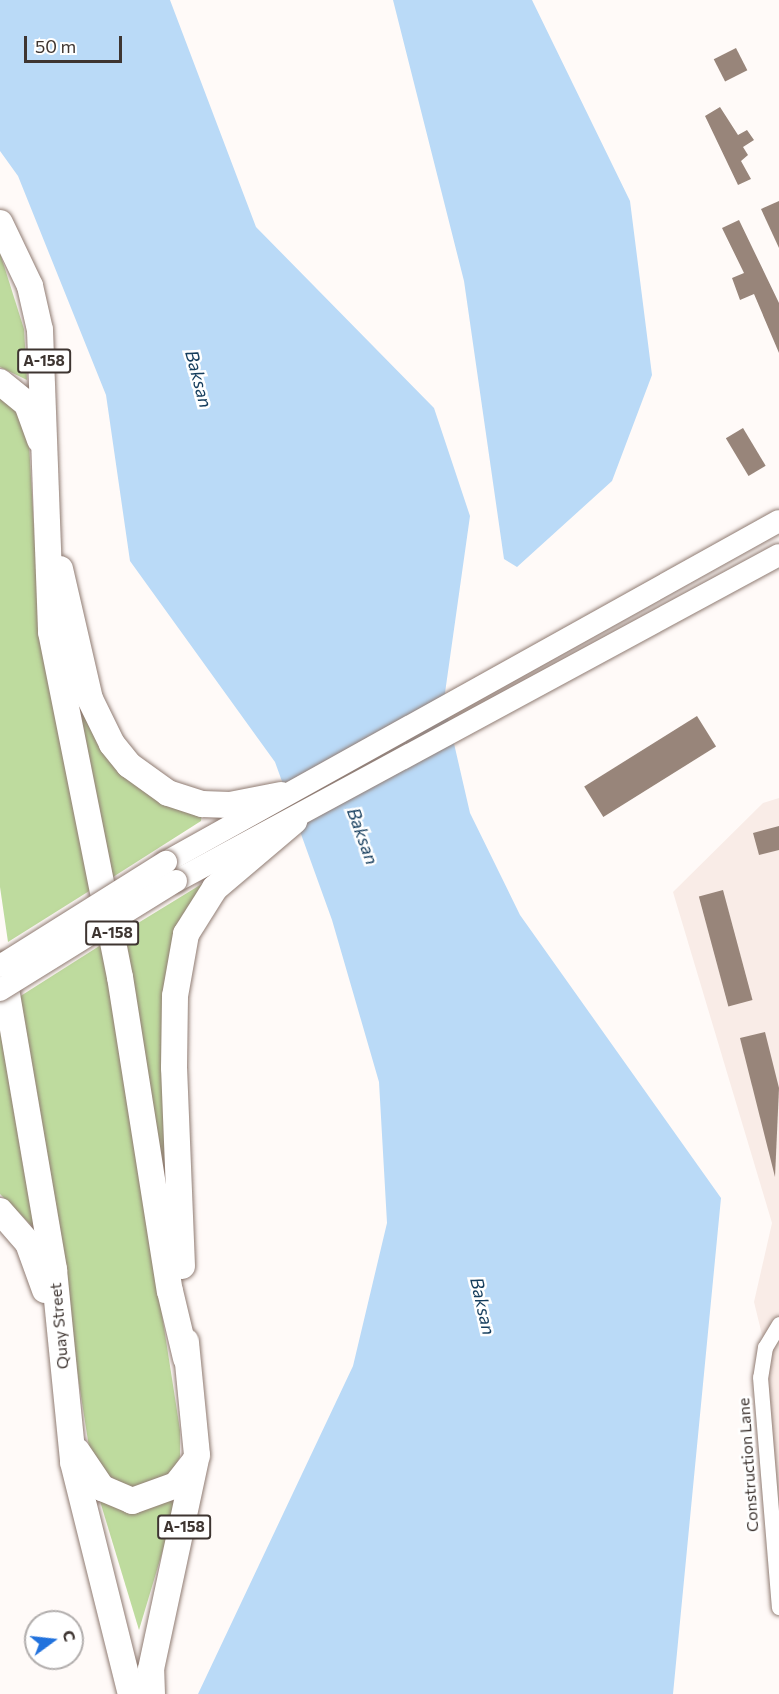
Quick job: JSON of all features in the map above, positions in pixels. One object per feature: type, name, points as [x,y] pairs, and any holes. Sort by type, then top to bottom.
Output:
[{"type":"main road","name":"А-158","points":[[0,223],[20,259],[40,330],[48,469],[51,632],[120,977],[170,1291],[186,1358],[197,1455],[150,1669],[152,1694]]},
{"type":"main road","points":[[0,382],[27,404],[48,469]]},
{"type":"main road","points":[[48,508],[83,677],[112,744],[149,781],[186,800],[230,805],[281,795]]},
{"type":"main road","points":[[0,990],[281,795],[779,521]]},
{"type":"main road","points":[[0,966],[171,871],[294,821],[471,726],[779,555]]},
{"type":"main road","points":[[186,1358],[174,1068],[179,962],[197,910],[215,888],[294,821]]},
{"type":"main road","name":"Quay Street","points":[[0,956],[43,1190],[69,1434],[78,1492],[132,1694]]},
{"type":"main road","points":[[0,1211],[38,1264],[62,1356]]},
{"type":"main road","points":[[69,1434],[96,1482],[132,1501],[176,1485],[197,1455]]},
{"type":"street","name":"Construction Lane","points":[[779,1324],[765,1347],[760,1377],[779,1607]]},
{"type":"shaded area","points":[[779,798],[779,1607],[765,1347],[754,1302],[772,1223],[673,892],[763,803]]},
{"type":"green space","points":[[0,253],[24,329],[27,380],[0,367]]},
{"type":"green space","points":[[0,390],[28,427],[39,612],[94,888],[8,942],[0,887]]},
{"type":"green space","points":[[62,620],[96,731],[202,810],[201,821],[113,877]]},
{"type":"green space","points":[[205,882],[193,904],[172,1236],[125,931]]},
{"type":"green space","points":[[104,943],[180,1430],[180,1457],[170,1476],[150,1487],[126,1488],[94,1465],[88,1441],[19,997]]},
{"type":"green space","points":[[0,1015],[40,1234],[0,1194]]},
{"type":"green space","points":[[176,1497],[177,1503],[139,1630],[100,1501]]},
{"type":"water","name":"Baksan","points":[[0,0],[170,0],[256,227],[434,408],[470,516],[444,700],[470,813],[520,915],[721,1198],[673,1694],[198,1694],[353,1366],[387,1223],[379,1082],[332,920],[275,762],[130,561],[106,395],[18,176],[0,151]]},
{"type":"water","points":[[393,0],[532,0],[630,201],[652,375],[612,481],[517,567],[504,559],[464,281]]},
{"type":"building","points":[[736,48],[747,70],[725,82],[714,59]]},
{"type":"building","points":[[720,107],[738,135],[747,130],[754,140],[743,147],[748,155],[741,161],[751,179],[738,185],[705,116]]},
{"type":"building","points":[[779,201],[779,248],[761,209]]},
{"type":"building","points":[[739,220],[779,303],[779,353],[754,294],[740,300],[732,278],[744,273],[722,228]]},
{"type":"building","points":[[743,428],[766,466],[749,476],[726,438]]},
{"type":"building","points":[[697,716],[716,747],[603,817],[584,786]]},
{"type":"building","points":[[779,826],[779,850],[759,855],[753,833]]},
{"type":"building","points":[[723,890],[753,1000],[728,1007],[699,896]]},
{"type":"building","points":[[765,1032],[779,1088],[775,1177],[740,1038]]}]
